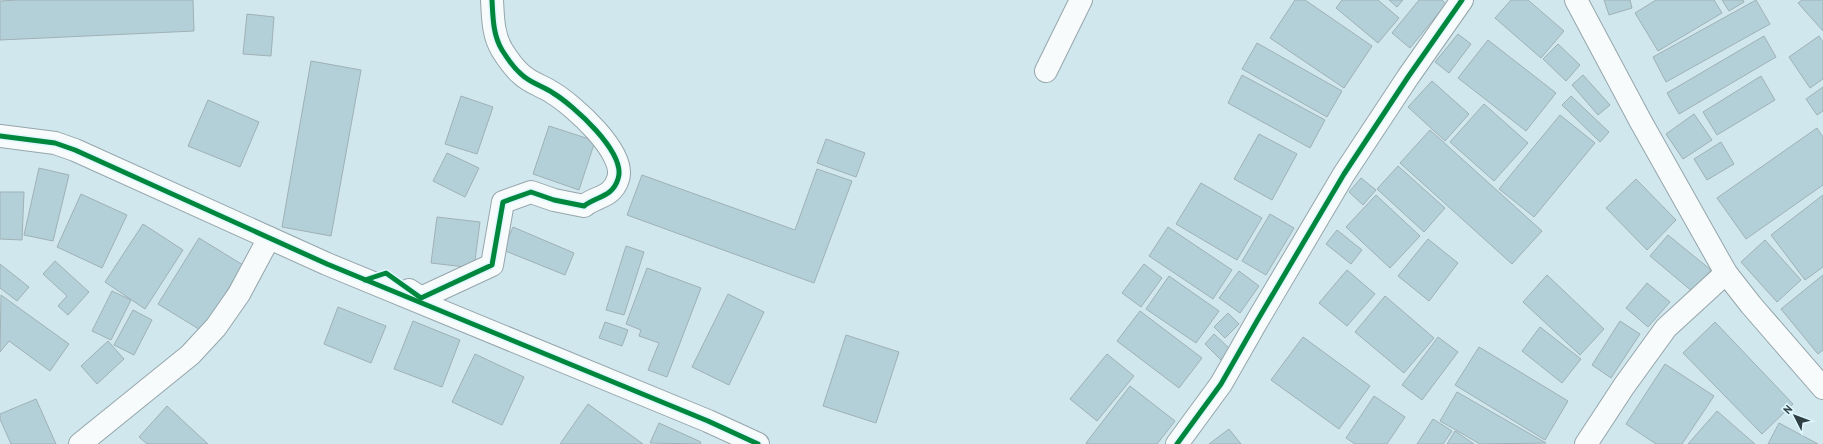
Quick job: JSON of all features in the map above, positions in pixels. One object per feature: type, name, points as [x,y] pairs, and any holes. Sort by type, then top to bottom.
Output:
[{"type":"street","points":[[365,280],[386,273],[420,298],[492,265],[503,202],[531,192],[554,200],[584,206],[593,199],[602,198],[612,191],[618,179],[619,168],[612,153],[606,143],[581,113],[551,92],[522,75],[503,52],[496,37],[492,0]]},
{"type":"street","points":[[1046,71],[1081,0]]},
{"type":"street","points":[[1178,444],[1221,384],[1344,174],[1408,77],[1462,0]]},
{"type":"street","points":[[1576,0],[1641,122],[1726,273],[1751,306],[1820,380]]},
{"type":"street","points":[[0,136],[48,142],[75,150],[365,280],[708,421],[758,444]]},
{"type":"street","points":[[80,444],[190,355],[216,327],[239,294],[270,238]]},
{"type":"street","points":[[1586,444],[1624,386],[1666,328],[1726,273]]},
{"type":"building","points":[[193,0],[194,31],[0,40],[0,1]]},
{"type":"building","points":[[1295,0],[1305,0],[1372,46],[1344,88],[1270,38]]},
{"type":"building","points":[[1342,0],[1378,0],[1399,18],[1378,43],[1336,8]]},
{"type":"building","points":[[1389,0],[1403,0],[1397,7]]},
{"type":"building","points":[[1419,0],[1442,0],[1446,4],[1410,48],[1392,33]]},
{"type":"building","points":[[1511,0],[1528,0],[1564,31],[1541,58],[1495,18]]},
{"type":"building","points":[[1604,0],[1630,0],[1632,8],[1609,15]]},
{"type":"building","points":[[1656,0],[1714,0],[1722,13],[1658,51],[1635,13]]},
{"type":"building","points":[[1722,0],[1743,0],[1744,2],[1729,11]]},
{"type":"building","points":[[1756,0],[1770,24],[1666,82],[1653,57]]},
{"type":"building","points":[[1802,0],[1823,0],[1823,31],[1798,3]]},
{"type":"building","points":[[247,14],[274,17],[271,56],[243,54]]},
{"type":"building","points":[[1458,34],[1471,44],[1449,73],[1435,62]]},
{"type":"building","points":[[1764,36],[1776,57],[1679,114],[1667,93]]},
{"type":"building","points":[[1819,36],[1823,42],[1823,79],[1810,88],[1789,57]]},
{"type":"building","points":[[1488,40],[1556,93],[1526,131],[1458,78]]},
{"type":"building","points":[[1257,43],[1342,91],[1327,117],[1242,69]]},
{"type":"building","points":[[1558,44],[1580,65],[1566,81],[1543,59]]},
{"type":"building","points":[[311,61],[361,70],[331,236],[282,227]]},
{"type":"building","points":[[1242,75],[1325,120],[1310,148],[1228,103]]},
{"type":"building","points":[[1583,75],[1610,105],[1598,115],[1572,85]]},
{"type":"building","points":[[1761,76],[1775,100],[1717,135],[1703,112]]},
{"type":"building","points":[[1432,81],[1469,114],[1445,141],[1408,107]]},
{"type":"building","points":[[1823,87],[1823,111],[1817,115],[1806,99]]},
{"type":"building","points":[[461,96],[493,107],[477,154],[445,144]]},
{"type":"building","points":[[1571,96],[1609,132],[1600,142],[1562,105]]},
{"type":"building","points":[[208,100],[259,122],[240,167],[188,146]]},
{"type":"building","points":[[1484,104],[1528,143],[1494,181],[1450,142]]},
{"type":"building","points":[[1694,114],[1712,140],[1683,159],[1666,134]]},
{"type":"building","points":[[1560,115],[1595,143],[1534,217],[1499,189]]},
{"type":"building","points":[[549,126],[595,141],[579,190],[533,174]]},
{"type":"building","points":[[1817,128],[1823,137],[1823,185],[1746,239],[1717,198]]},
{"type":"building","points":[[1430,130],[1542,231],[1512,264],[1400,163]]},
{"type":"building","points":[[1259,134],[1297,154],[1272,200],[1234,179]]},
{"type":"building","points":[[826,139],[865,153],[856,177],[817,163]]},
{"type":"building","points":[[1721,142],[1734,164],[1707,180],[1694,159]]},
{"type":"building","points":[[447,153],[479,168],[465,197],[433,181]]},
{"type":"building","points":[[1398,166],[1445,208],[1424,232],[1377,189]]},
{"type":"building","points":[[39,168],[69,175],[53,241],[24,235]]},
{"type":"building","points":[[817,169],[852,181],[814,283],[627,215],[642,175],[795,230]]},
{"type":"building","points":[[1361,178],[1376,190],[1363,205],[1349,192]]},
{"type":"building","points":[[1636,179],[1676,220],[1647,250],[1606,208]]},
{"type":"building","points":[[1201,183],[1262,218],[1237,260],[1176,224]]},
{"type":"building","points":[[0,192],[24,192],[22,240],[0,239]]},
{"type":"building","points":[[81,194],[127,215],[102,268],[57,247]]},
{"type":"building","points":[[1376,195],[1420,236],[1390,268],[1346,227]]},
{"type":"building","points":[[1823,195],[1823,267],[1805,280],[1771,235]]},
{"type":"building","points":[[1270,214],[1294,228],[1266,275],[1242,261]]},
{"type":"building","points":[[437,217],[480,222],[474,268],[431,263]]},
{"type":"building","points":[[143,224],[183,250],[145,309],[105,282]]},
{"type":"building","points":[[513,227],[574,253],[565,275],[503,250]]},
{"type":"building","points":[[1168,227],[1232,270],[1213,299],[1149,256]]},
{"type":"building","points":[[1337,230],[1362,250],[1351,264],[1326,244]]},
{"type":"building","points":[[1668,235],[1711,270],[1693,292],[1650,256]]},
{"type":"building","points":[[199,238],[243,265],[202,331],[158,304]]},
{"type":"building","points":[[1428,239],[1458,263],[1429,301],[1398,276]]},
{"type":"building","points":[[1765,240],[1801,280],[1777,302],[1741,262]]},
{"type":"building","points":[[626,246],[644,252],[624,315],[606,310]]},
{"type":"building","points":[[55,261],[89,292],[68,315],[58,306],[67,296],[43,274]]},
{"type":"building","points":[[0,264],[29,287],[17,301],[0,288]]},
{"type":"building","points":[[1144,264],[1162,278],[1141,307],[1122,293]]},
{"type":"building","points":[[647,268],[701,288],[667,377],[648,370],[659,343],[639,336],[641,330],[626,324]]},
{"type":"building","points":[[1347,270],[1375,294],[1347,326],[1319,303]]},
{"type":"building","points":[[1239,271],[1259,286],[1240,313],[1219,298]]},
{"type":"building","points":[[1547,275],[1604,329],[1580,355],[1523,302]]},
{"type":"building","points":[[1823,275],[1823,350],[1818,354],[1781,309]]},
{"type":"building","points":[[1169,276],[1219,311],[1196,343],[1146,309]]},
{"type":"building","points":[[1647,283],[1670,302],[1648,327],[1626,308]]},
{"type":"building","points":[[112,291],[131,300],[111,340],[92,331]]},
{"type":"building","points":[[728,294],[764,312],[729,385],[692,367]]},
{"type":"building","points":[[1,295],[69,344],[50,371],[9,341],[0,352]]},
{"type":"building","points":[[1385,296],[1434,338],[1404,373],[1355,332]]},
{"type":"building","points":[[338,307],[386,326],[371,363],[324,344]]},
{"type":"building","points":[[133,310],[152,320],[134,355],[114,345]]},
{"type":"building","points":[[1140,311],[1202,358],[1179,388],[1117,341]]},
{"type":"building","points":[[1228,313],[1239,324],[1225,338],[1214,327]]},
{"type":"building","points":[[413,321],[460,340],[442,387],[394,369]]},
{"type":"building","points":[[1620,321],[1640,334],[1611,378],[1592,365]]},
{"type":"building","points":[[605,322],[628,330],[622,346],[599,338]]},
{"type":"building","points":[[1715,322],[1793,404],[1762,434],[1683,353]]},
{"type":"building","points":[[1540,327],[1581,359],[1562,383],[1522,351]]},
{"type":"building","points":[[1214,334],[1230,349],[1221,360],[1205,344]]},
{"type":"building","points":[[846,335],[899,352],[876,423],[823,406]]},
{"type":"building","points":[[1303,337],[1370,386],[1339,429],[1271,380]]},
{"type":"building","points":[[1438,337],[1458,352],[1422,400],[1402,385]]},
{"type":"building","points":[[108,341],[124,359],[97,384],[81,366]]},
{"type":"building","points":[[1479,347],[1568,401],[1545,440],[1455,385]]},
{"type":"building","points":[[475,354],[524,377],[502,425],[452,402]]},
{"type":"building","points":[[1107,354],[1134,376],[1097,421],[1070,399]]},
{"type":"building","points":[[1665,364],[1714,396],[1682,444],[1656,444],[1626,424]]},
{"type":"building","points":[[1130,386],[1175,421],[1157,444],[1087,444],[1086,443]]},
{"type":"building","points":[[1457,392],[1546,443],[1480,444],[1440,421]]},
{"type":"building","points":[[1374,396],[1405,417],[1387,444],[1355,444],[1346,438]]},
{"type":"building","points":[[36,399],[56,444],[11,444],[0,419],[0,414]]},
{"type":"building","points":[[588,404],[643,444],[560,444]]},
{"type":"building","points":[[167,406],[208,444],[147,444],[139,437]]},
{"type":"building","points":[[1717,411],[1755,444],[1688,444]]},
{"type":"building","points":[[1433,419],[1452,431],[1443,444],[1417,444]]},
{"type":"building","points":[[659,423],[701,442],[700,444],[650,443]]},
{"type":"building","points":[[1779,423],[1818,444],[1768,444]]},
{"type":"building","points":[[1229,429],[1241,444],[1209,444]]},
{"type":"building","points":[[1455,431],[1474,444],[1447,444]]},
{"type":"cycle path","points":[[365,280],[386,273],[421,298],[492,265],[503,202],[531,192],[554,200],[584,206],[612,190],[618,179],[619,168],[614,156],[607,144],[596,131],[562,99],[525,77],[516,69],[506,56],[499,44],[495,32],[492,0]]},
{"type":"cycle path","points":[[1177,444],[1221,384],[1344,174],[1408,77],[1462,0]]},
{"type":"cycle path","points":[[0,136],[55,143],[75,150],[327,264],[708,421],[758,444]]}]
